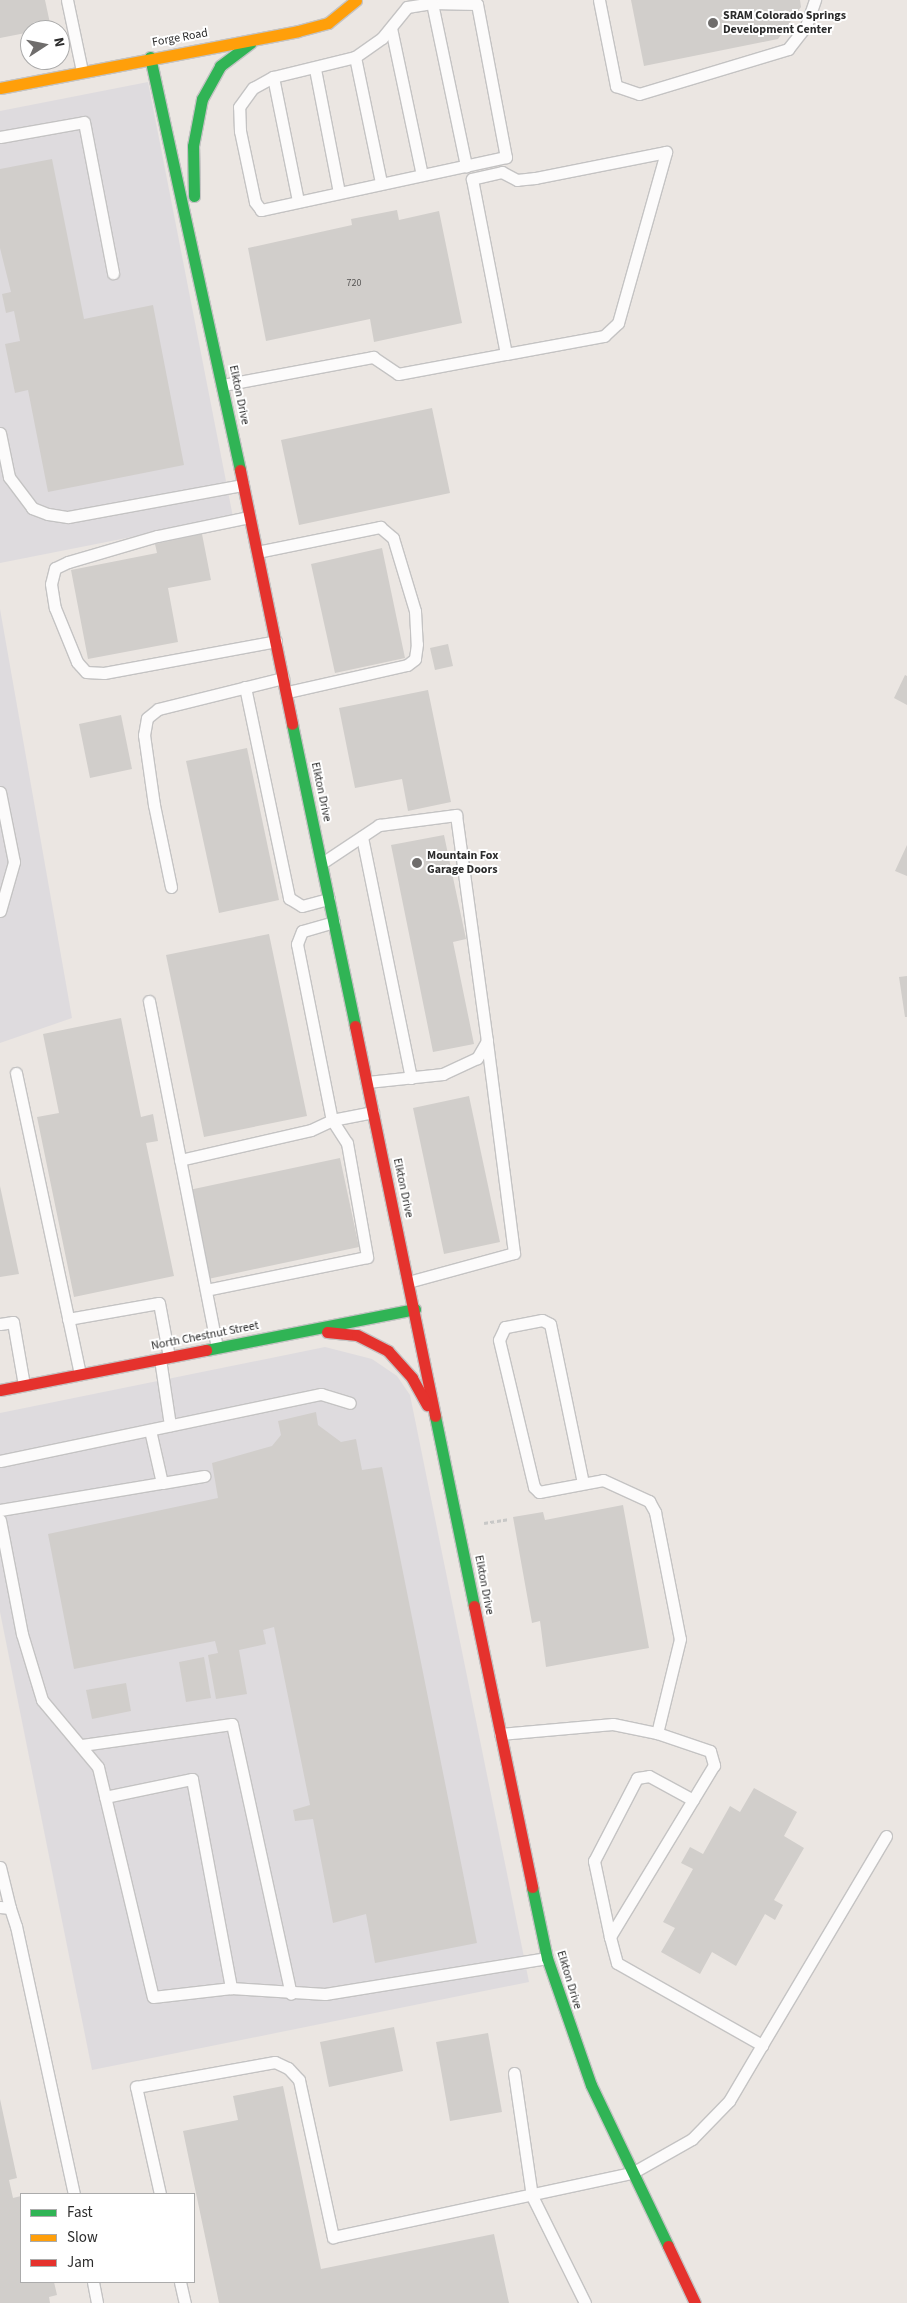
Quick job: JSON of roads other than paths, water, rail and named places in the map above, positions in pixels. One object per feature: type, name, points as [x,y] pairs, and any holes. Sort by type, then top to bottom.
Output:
[{"type":"street","name":"Forge Road","points":[[0,88],[256,39],[328,23],[356,0]]},
{"type":"street","points":[[204,295],[192,169],[197,121],[214,73],[256,39]]},
{"type":"street","name":"Elkton Drive","points":[[150,58],[204,295],[244,485],[547,1958],[591,2086],[695,2303]]},
{"type":"street","name":"North Chestnut Street","points":[[0,1390],[415,1309]]},
{"type":"street","points":[[288,1334],[348,1334],[388,1351],[423,1394],[440,1437]]},
{"type":"lane","points":[[67,0],[82,71]]},
{"type":"lane","points":[[599,0],[616,86],[639,94],[788,49],[806,26],[815,0]]},
{"type":"lane","points":[[455,2],[477,4],[506,157],[261,210],[255,202],[244,148],[239,107],[253,88],[273,78],[315,69],[355,57],[391,28],[407,7],[432,3],[455,2]]},
{"type":"lane","points":[[432,3],[466,166]]},
{"type":"lane","points":[[391,28],[422,175]]},
{"type":"lane","points":[[355,57],[381,183]]},
{"type":"lane","points":[[315,69],[339,192]]},
{"type":"lane","points":[[273,78],[298,201]]},
{"type":"lane","points":[[0,137],[84,122],[113,273]]},
{"type":"lane","points":[[223,385],[373,357],[398,374],[604,336],[618,323],[666,152],[535,178],[517,180],[502,172],[472,179],[506,354]]},
{"type":"lane","points":[[0,433],[9,477],[32,508],[48,514],[68,517],[244,485]]},
{"type":"lane","points":[[250,517],[157,536],[68,562],[55,568],[52,584],[55,608],[77,662],[86,672],[104,673],[276,640]]},
{"type":"lane","points":[[257,552],[380,527],[393,538],[415,611],[416,652],[407,665],[286,692]]},
{"type":"lane","points":[[172,886],[154,805],[144,735],[146,718],[158,709],[283,678]]},
{"type":"lane","points":[[245,687],[290,898],[302,906],[329,899]]},
{"type":"lane","points":[[0,792],[14,862],[0,911]]},
{"type":"lane","points":[[322,863],[379,825],[456,815],[514,1253],[408,1282]]},
{"type":"lane","points":[[362,837],[411,1078]]},
{"type":"lane","points":[[206,1290],[367,1257],[347,1143],[332,1120],[297,944],[302,931],[334,922]]},
{"type":"lane","points":[[149,1001],[217,1348]]},
{"type":"lane","points":[[367,1082],[443,1074],[477,1058],[487,1041]]},
{"type":"lane","points":[[16,1073],[80,1374]]},
{"type":"lane","points":[[180,1160],[311,1130],[332,1120],[374,1112]]},
{"type":"lane","points":[[68,1319],[159,1303],[170,1425]]},
{"type":"lane","points":[[583,1483],[550,1324],[542,1320],[505,1327],[499,1334],[530,1483],[539,1492],[583,1483],[610,1482],[649,1501],[655,1512],[680,1639],[657,1732]]},
{"type":"lane","points":[[0,1324],[12,1322],[24,1386]]},
{"type":"lane","points":[[0,1461],[320,1394],[350,1403]]},
{"type":"lane","points":[[150,1430],[162,1483]]},
{"type":"lane","points":[[0,1510],[204,1476]]},
{"type":"lane","points":[[0,1520],[22,1634],[42,1700],[82,1745],[98,1767],[153,1997],[231,1988],[291,1994],[325,1994],[547,1958]]},
{"type":"lane","points":[[82,1745],[232,1724],[291,1994]]},
{"type":"lane","points":[[500,1734],[613,1724],[657,1732],[710,1751],[714,1765],[610,1937]]},
{"type":"lane","points":[[693,1800],[649,1776],[638,1778],[594,1861],[617,1963],[762,2046]]},
{"type":"lane","points":[[105,1797],[192,1779],[231,1988]]},
{"type":"lane","points":[[160,2193],[136,2087],[276,2062],[300,2080],[333,2237],[532,2196],[632,2173],[692,2139],[729,2101],[886,1836]]},
{"type":"lane","points":[[0,1866],[5,1907],[74,2193]]},
{"type":"lane","points":[[514,2073],[532,2196],[585,2303]]},
{"type":"lane","points":[[92,2283],[97,2303]]},
{"type":"lane","points":[[180,2283],[184,2303]]},
{"type":"place","name":"SRAM Colorado Springs Development Center","points":[[713,23]]},
{"type":"place","name":"Mountain Fox Garage Doors","points":[[417,863]]}]
